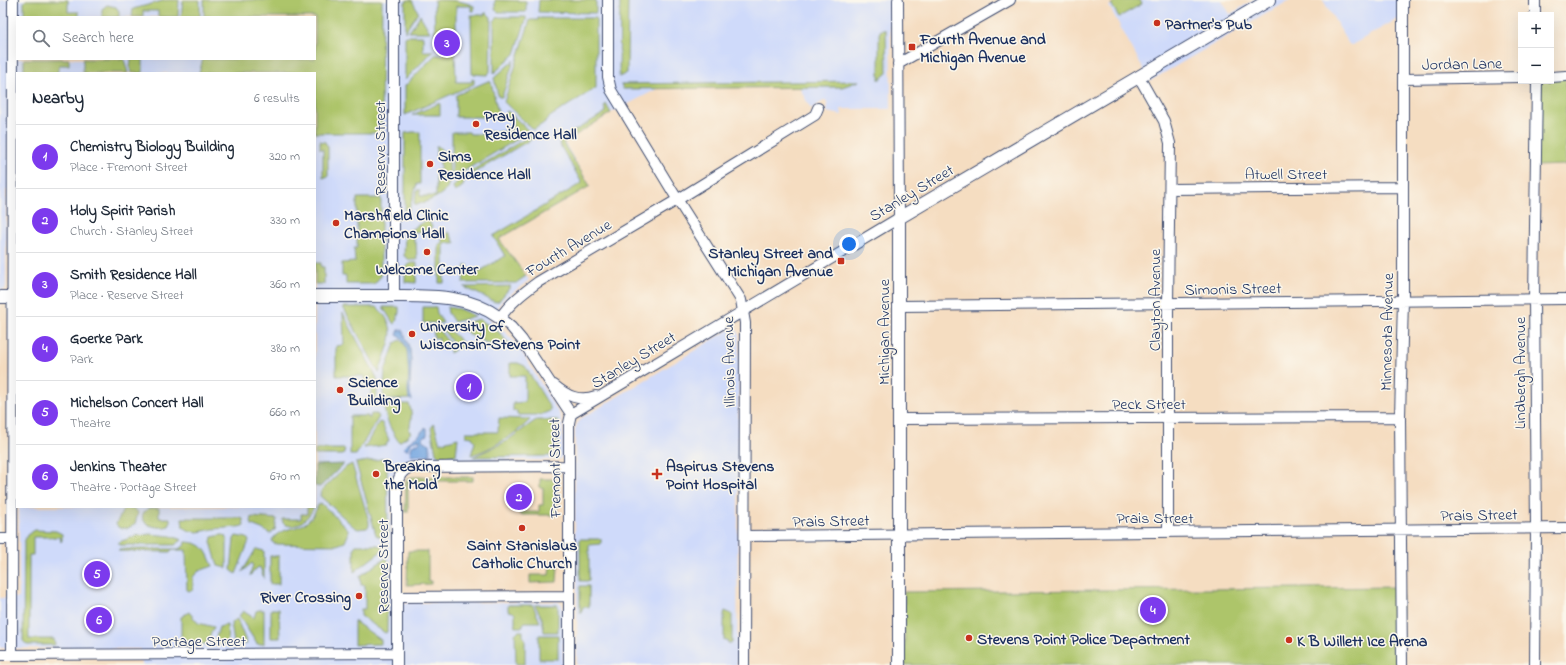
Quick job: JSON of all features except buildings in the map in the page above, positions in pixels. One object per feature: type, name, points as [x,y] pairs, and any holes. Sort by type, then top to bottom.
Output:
[{"type":"street","points":[[12,655],[15,297],[13,0]]},
{"type":"street","name":"Reserve Street","points":[[394,0],[394,296]]},
{"type":"street","name":"Illinois Avenue","points":[[608,0],[609,85],[677,200],[741,300],[745,323],[744,665]]},
{"type":"street","name":"Michigan Avenue","points":[[898,0],[900,306],[898,665]]},
{"type":"street","points":[[898,64],[1010,0]]},
{"type":"street","name":"Stanley Street","points":[[570,414],[1269,0]]},
{"type":"street","name":"Minnesota Avenue","points":[[1402,665],[1400,417],[1403,300],[1403,0]]},
{"type":"street","points":[[1535,0],[1535,12]]},
{"type":"street","points":[[1554,76],[1566,76]]},
{"type":"street","name":"Clayton Avenue","points":[[1139,77],[1164,121],[1170,143],[1168,532]]},
{"type":"street","name":"Jordan Lane","points":[[1403,79],[1518,77]]},
{"type":"street","name":"Lindbergh Avenue","points":[[1534,665],[1536,528],[1534,299],[1537,84]]},
{"type":"street","name":"Fourth Avenue","points":[[500,318],[518,297],[538,282],[677,200],[815,115],[818,108]]},
{"type":"street","name":"Atwell Street","points":[[1170,189],[1402,187]]},
{"type":"street","points":[[316,296],[440,296],[455,298],[481,306],[500,318]]},
{"type":"street","points":[[0,297],[15,297]]},
{"type":"street","name":"Simonis Street","points":[[900,306],[1566,299]]},
{"type":"street","name":"Fremont Street","points":[[500,318],[511,327],[522,340],[570,414],[570,665]]},
{"type":"street","points":[[548,380],[566,394],[581,399],[612,390]]},
{"type":"street","name":"Peck Street","points":[[899,419],[1400,417]]},
{"type":"street","name":"Reserve Street","points":[[397,665],[397,485],[398,479],[405,470],[415,466],[569,466]]},
{"type":"street","name":"Prais Street","points":[[745,536],[1566,528]]},
{"type":"street","points":[[0,539],[12,539]]},
{"type":"street","points":[[397,597],[569,596]]},
{"type":"street","name":"Portage Street","points":[[0,655],[136,660],[397,654]]},
{"type":"shaded area","name":"University of Wisconsin–Stevens Point","points":[[0,0],[890,0],[891,109],[841,109],[842,115],[827,112],[827,103],[825,100],[811,109],[799,87],[659,88],[611,113],[564,142],[590,186],[499,239],[529,280],[504,299],[488,318],[517,344],[560,415],[563,427],[563,455],[560,459],[552,460],[414,460],[399,466],[391,481],[392,603],[558,602],[562,604],[563,609],[563,665],[142,665],[141,649],[0,648],[0,598],[19,598],[19,508],[316,508],[316,72],[16,72],[16,190],[6,190],[5,289],[0,290]]},
{"type":"shaded area","points":[[1120,0],[1222,0],[1230,14],[1254,0],[1290,0],[1150,81],[1109,6]]},
{"type":"shaded area","points":[[1323,0],[1409,0],[1408,13],[1350,46]]},
{"type":"shaded area","name":"Aspirus Stevens Point Hospital","points":[[732,328],[737,330],[739,334],[737,665],[577,665],[575,430],[577,424],[582,418]]},
{"type":"green space","points":[[26,0],[68,0],[68,12],[79,12],[79,16],[24,16],[24,2]]},
{"type":"green space","points":[[166,0],[179,0],[178,16],[158,16],[158,11],[143,11],[143,16],[132,16],[133,9]]},
{"type":"green space","points":[[183,0],[200,0],[200,16],[181,16]]},
{"type":"green space","points":[[204,0],[382,0],[381,133],[316,133],[316,72],[199,72],[203,60],[316,60],[316,16],[204,16]]},
{"type":"green space","points":[[407,0],[412,0],[418,12],[405,32],[405,2],[407,2]]},
{"type":"green space","points":[[434,0],[460,1],[474,6],[474,11],[471,11],[471,6],[456,6],[456,36],[435,36]]},
{"type":"green space","points":[[495,0],[526,1],[526,12],[498,12],[495,9]]},
{"type":"green space","points":[[539,0],[596,0],[596,13],[538,12]]},
{"type":"green space","points":[[620,0],[627,0],[628,2],[627,73],[619,77]]},
{"type":"green space","points":[[1117,0],[1140,0],[1142,4],[1119,17],[1111,4]]},
{"type":"green space","points":[[107,5],[116,7],[119,11],[119,16],[102,16],[102,9]]},
{"type":"green space","points":[[485,13],[491,17],[490,72],[487,75],[472,74],[471,15],[484,15]]},
{"type":"green space","points":[[420,15],[430,32],[409,32]]},
{"type":"green space","points":[[498,17],[526,17],[526,20],[515,54],[494,73],[494,21]]},
{"type":"green space","points":[[538,18],[596,18],[596,88],[551,116],[544,123],[533,130],[504,102],[530,20],[538,20]]},
{"type":"green space","points":[[882,30],[886,30],[887,73],[879,80],[879,34]]},
{"type":"green space","points":[[405,36],[423,36],[423,51],[433,51],[405,80]]},
{"type":"green space","points":[[446,51],[455,51],[456,82],[472,82],[472,79],[474,79],[474,84],[405,115],[405,86],[435,55],[442,55]]},
{"type":"green space","points":[[24,60],[69,60],[69,65],[60,65],[57,72],[24,72]]},
{"type":"green space","points":[[83,60],[124,60],[128,72],[83,72]]},
{"type":"green space","points":[[131,60],[143,60],[143,72],[132,72],[130,67]]},
{"type":"green space","points":[[514,60],[502,97],[499,97],[494,78]]},
{"type":"green space","points":[[1566,76],[1566,165],[1535,166],[1537,84],[1554,84],[1554,80]]},
{"type":"green space","points":[[488,81],[491,82],[499,117],[456,117],[456,95]]},
{"type":"green space","points":[[859,81],[842,87],[623,89],[621,84]]},
{"type":"green space","points":[[440,103],[440,115],[412,115]]},
{"type":"green space","points":[[606,104],[611,113],[563,143],[590,186],[499,239],[526,276],[516,283],[463,283],[465,265],[468,265],[469,271],[480,271],[505,256],[493,236],[582,183],[559,141],[606,112],[604,107]]},
{"type":"green space","points":[[507,111],[530,132],[523,136],[520,131],[515,134],[518,139],[459,174],[453,174],[452,132],[484,134],[484,132],[512,131],[513,117],[503,117]]},
{"type":"green space","points":[[420,132],[420,184],[417,184],[409,209],[405,213],[405,133]]},
{"type":"green space","points":[[533,134],[535,137],[465,178],[463,186],[455,192],[453,187],[461,177]]},
{"type":"green space","points":[[320,141],[325,142],[328,147],[328,176],[323,178],[323,149],[320,149]]},
{"type":"green space","points":[[436,146],[438,146],[449,157],[450,176],[448,186],[439,196],[416,205],[414,203],[417,190],[420,190],[420,196],[436,196],[436,170],[440,170],[440,157],[436,157]]},
{"type":"green space","points":[[357,198],[381,198],[381,276],[374,284],[346,284],[346,276],[342,276],[342,263],[355,262],[354,248],[357,248]]},
{"type":"green space","points":[[428,219],[432,227],[428,231],[414,232],[417,260],[410,260],[404,256],[405,233]]},
{"type":"green space","points":[[449,232],[455,243],[444,243],[444,283],[439,283],[439,244],[442,244],[442,236]]},
{"type":"green space","points":[[316,263],[321,263],[321,267],[324,267],[324,284],[316,284]]},
{"type":"green space","points":[[411,263],[417,263],[416,283],[405,282],[405,268]]},
{"type":"green space","points":[[511,286],[499,301],[495,302],[464,287]]},
{"type":"green space","points":[[343,307],[377,307],[389,323],[391,331],[390,338],[379,373]]},
{"type":"green space","points":[[383,307],[399,307],[399,313],[395,324],[393,323]]},
{"type":"green space","points":[[423,307],[436,307],[437,313],[443,323],[423,323]]},
{"type":"green space","points":[[447,307],[459,309],[475,316],[454,322],[448,313]]},
{"type":"green space","points":[[343,313],[377,378],[377,396],[375,400],[371,401],[371,387],[364,387],[364,376],[336,376],[336,346],[344,345]]},
{"type":"green space","points":[[479,319],[499,332],[511,347],[489,344],[470,335],[458,325]]},
{"type":"green space","points":[[441,327],[446,327],[464,344],[459,349],[453,344]]},
{"type":"green space","points":[[433,328],[437,328],[455,350],[450,353],[450,347],[439,347],[439,338],[434,338]]},
{"type":"green space","points":[[400,340],[405,344],[409,359],[408,385],[410,399],[389,400],[383,395],[385,371],[395,343]]},
{"type":"green space","points":[[510,363],[518,363],[525,366],[550,407],[550,411],[540,415],[517,415],[517,411],[513,411],[513,403],[525,402],[525,376],[510,376]]},
{"type":"green space","points":[[387,404],[409,404],[411,417],[409,431],[411,432],[399,442],[387,420],[384,406]]},
{"type":"green space","points":[[371,414],[377,414],[379,417],[356,455],[350,455],[350,416],[368,416],[368,418],[370,418]]},
{"type":"green space","points":[[499,418],[530,420],[502,441],[486,450],[471,455],[475,442],[472,437],[466,436],[466,432],[498,432]]},
{"type":"green space","points":[[536,420],[558,420],[558,453],[556,456],[473,457],[505,442]]},
{"type":"green space","points":[[379,422],[382,423],[389,440],[386,445],[364,448]]},
{"type":"green space","points":[[434,424],[440,443],[458,438],[456,455],[439,456],[436,453],[431,428]]},
{"type":"green space","points":[[316,449],[345,449],[343,455],[316,455]]},
{"type":"green space","points":[[387,458],[388,533],[387,537],[380,537],[376,535],[356,463]]},
{"type":"green space","points":[[344,464],[320,487],[316,486],[316,465]]},
{"type":"green space","points":[[352,464],[369,521],[369,526],[367,528],[358,529],[354,527],[320,496],[321,491],[346,467]]},
{"type":"green space","points":[[412,477],[473,477],[473,481],[408,481],[408,512],[405,512],[406,480]]},
{"type":"green space","points":[[540,479],[552,479],[557,483],[557,515],[520,515],[520,512],[539,512],[539,505],[543,505],[543,488],[540,488]]},
{"type":"green space","points":[[322,504],[348,529],[348,535],[345,542],[337,545],[274,544],[272,540],[277,534],[302,525],[308,521],[318,505]]},
{"type":"green space","points":[[124,508],[132,508],[138,512],[135,524],[128,528],[119,528],[116,524]]},
{"type":"green space","points":[[149,508],[159,508],[159,518],[170,518],[169,526],[151,526],[143,520],[142,517],[144,512]]},
{"type":"green space","points":[[307,508],[314,508],[309,515],[297,525],[292,526],[283,523],[282,519],[301,519],[301,514],[307,514]]},
{"type":"green space","points":[[252,517],[277,519],[275,530],[270,534],[252,525]]},
{"type":"green space","points":[[182,518],[241,518],[243,519],[244,525],[239,527],[213,529],[199,532],[190,531],[183,527]]},
{"type":"green space","points":[[35,530],[56,531],[62,534],[61,542],[60,537],[33,537],[33,555],[29,555],[29,639],[54,639],[55,645],[27,645],[23,641],[24,543],[27,535]]},
{"type":"green space","points":[[150,534],[171,536],[182,540],[175,545],[119,545],[119,542],[136,536]]},
{"type":"green space","points":[[222,535],[227,538],[227,568],[218,566],[211,542],[212,537]]},
{"type":"green space","points":[[236,536],[247,538],[249,541],[236,574],[231,570],[234,539]]},
{"type":"green space","points":[[580,539],[601,539],[601,544],[589,545],[589,581],[580,581]]},
{"type":"green space","points":[[186,542],[201,546],[206,552],[213,566],[199,571],[193,577],[193,590],[187,591],[186,550],[171,550],[171,552],[119,551],[119,549],[179,549],[184,546]]},
{"type":"green space","points":[[356,545],[378,545],[383,548],[383,550],[354,572],[354,547]]},
{"type":"green space","points":[[256,549],[264,551],[264,579],[260,567],[257,568],[250,576],[252,563],[242,572]]},
{"type":"green space","points":[[408,551],[428,551],[428,581],[431,581],[431,584],[407,585]]},
{"type":"green space","points":[[270,556],[279,556],[279,584],[270,584]]},
{"type":"green space","points":[[386,558],[388,560],[387,632],[385,633],[361,616],[361,609],[365,609],[365,585],[361,585],[360,576]]},
{"type":"green space","points":[[550,566],[558,566],[557,582],[530,583],[530,575],[549,575]]},
{"type":"green space","points":[[580,586],[589,586],[589,607],[583,607],[581,612],[580,612]]},
{"type":"green space","points":[[1401,587],[1402,665],[905,665],[904,592]]},
{"type":"green space","points":[[508,605],[533,605],[540,622],[525,622],[523,627],[516,627],[515,614],[508,611]]},
{"type":"green space","points":[[535,605],[558,605],[558,632],[544,632],[542,618]]},
{"type":"green space","points":[[271,609],[279,609],[280,638],[271,638]]},
{"type":"green space","points":[[264,610],[264,644],[257,644],[239,616],[243,611],[254,618],[256,611]]},
{"type":"green space","points":[[725,611],[732,614],[732,643],[728,643],[727,640],[724,640]]},
{"type":"green space","points":[[189,612],[198,623],[214,627],[206,644],[189,644],[189,641],[181,641],[181,617]]},
{"type":"green space","points":[[237,619],[247,644],[234,644],[231,623]]},
{"type":"green space","points":[[354,621],[381,640],[381,644],[354,645]]},
{"type":"green space","points":[[227,625],[228,644],[214,644],[219,627]]},
{"type":"green space","points":[[518,631],[523,631],[523,637],[525,638],[525,664],[516,664],[515,634]]},
{"type":"green space","points":[[539,635],[558,635],[558,659],[539,659]]},
{"type":"water","points":[[399,330],[403,330],[410,350],[410,393],[412,400],[409,399],[408,392],[409,376],[407,350],[402,338],[397,335]]},
{"type":"water","points":[[427,428],[427,435],[422,438],[423,441],[430,444],[430,455],[410,454],[412,446],[420,442],[419,439],[410,443],[407,450],[404,448],[405,445]]},
{"type":"place","name":"Partner's Pub","points":[[1157,23]]},
{"type":"place","name":"Smith Residence Hall","points":[[447,43]]},
{"type":"place","name":"Fourth Avenue and Michigan Avenue","points":[[912,47]]},
{"type":"place","name":"Pray Residence Hall","points":[[476,124]]},
{"type":"place","name":"Sims Residence Hall","points":[[430,164]]},
{"type":"place","name":"Marshfield Clinic Champions Hall","points":[[336,223]]},
{"type":"place","name":"Welcome Center","points":[[427,252]]},
{"type":"place","name":"Stanley Street and Michigan Avenue","points":[[841,261]]},
{"type":"place","name":"University of Wisconsin–Stevens Point","points":[[412,334]]},
{"type":"place","name":"Chemistry Biology Building","points":[[469,387]]},
{"type":"place","name":"Science Building","points":[[340,390]]},
{"type":"place","name":"Breaking the Mold","points":[[376,474]]},
{"type":"place","name":"Aspirus Stevens Point Hospital","points":[[657,474]]},
{"type":"place","name":"Holy Spirit Parish","points":[[519,497]]},
{"type":"place","name":"Saint Stanislaus Catholic Church","points":[[522,528]]},
{"type":"place","name":"Michelson Concert Hall","points":[[97,574]]},
{"type":"place","name":"River Crossing","points":[[359,596]]},
{"type":"place","name":"Goerke Park","points":[[1153,610]]},
{"type":"place","name":"Jenkins Theater","points":[[99,620]]},
{"type":"place","name":"Stevens Point Police Department","points":[[969,638]]},
{"type":"place","name":"K B Willett Ice Arena","points":[[1289,640]]}]
